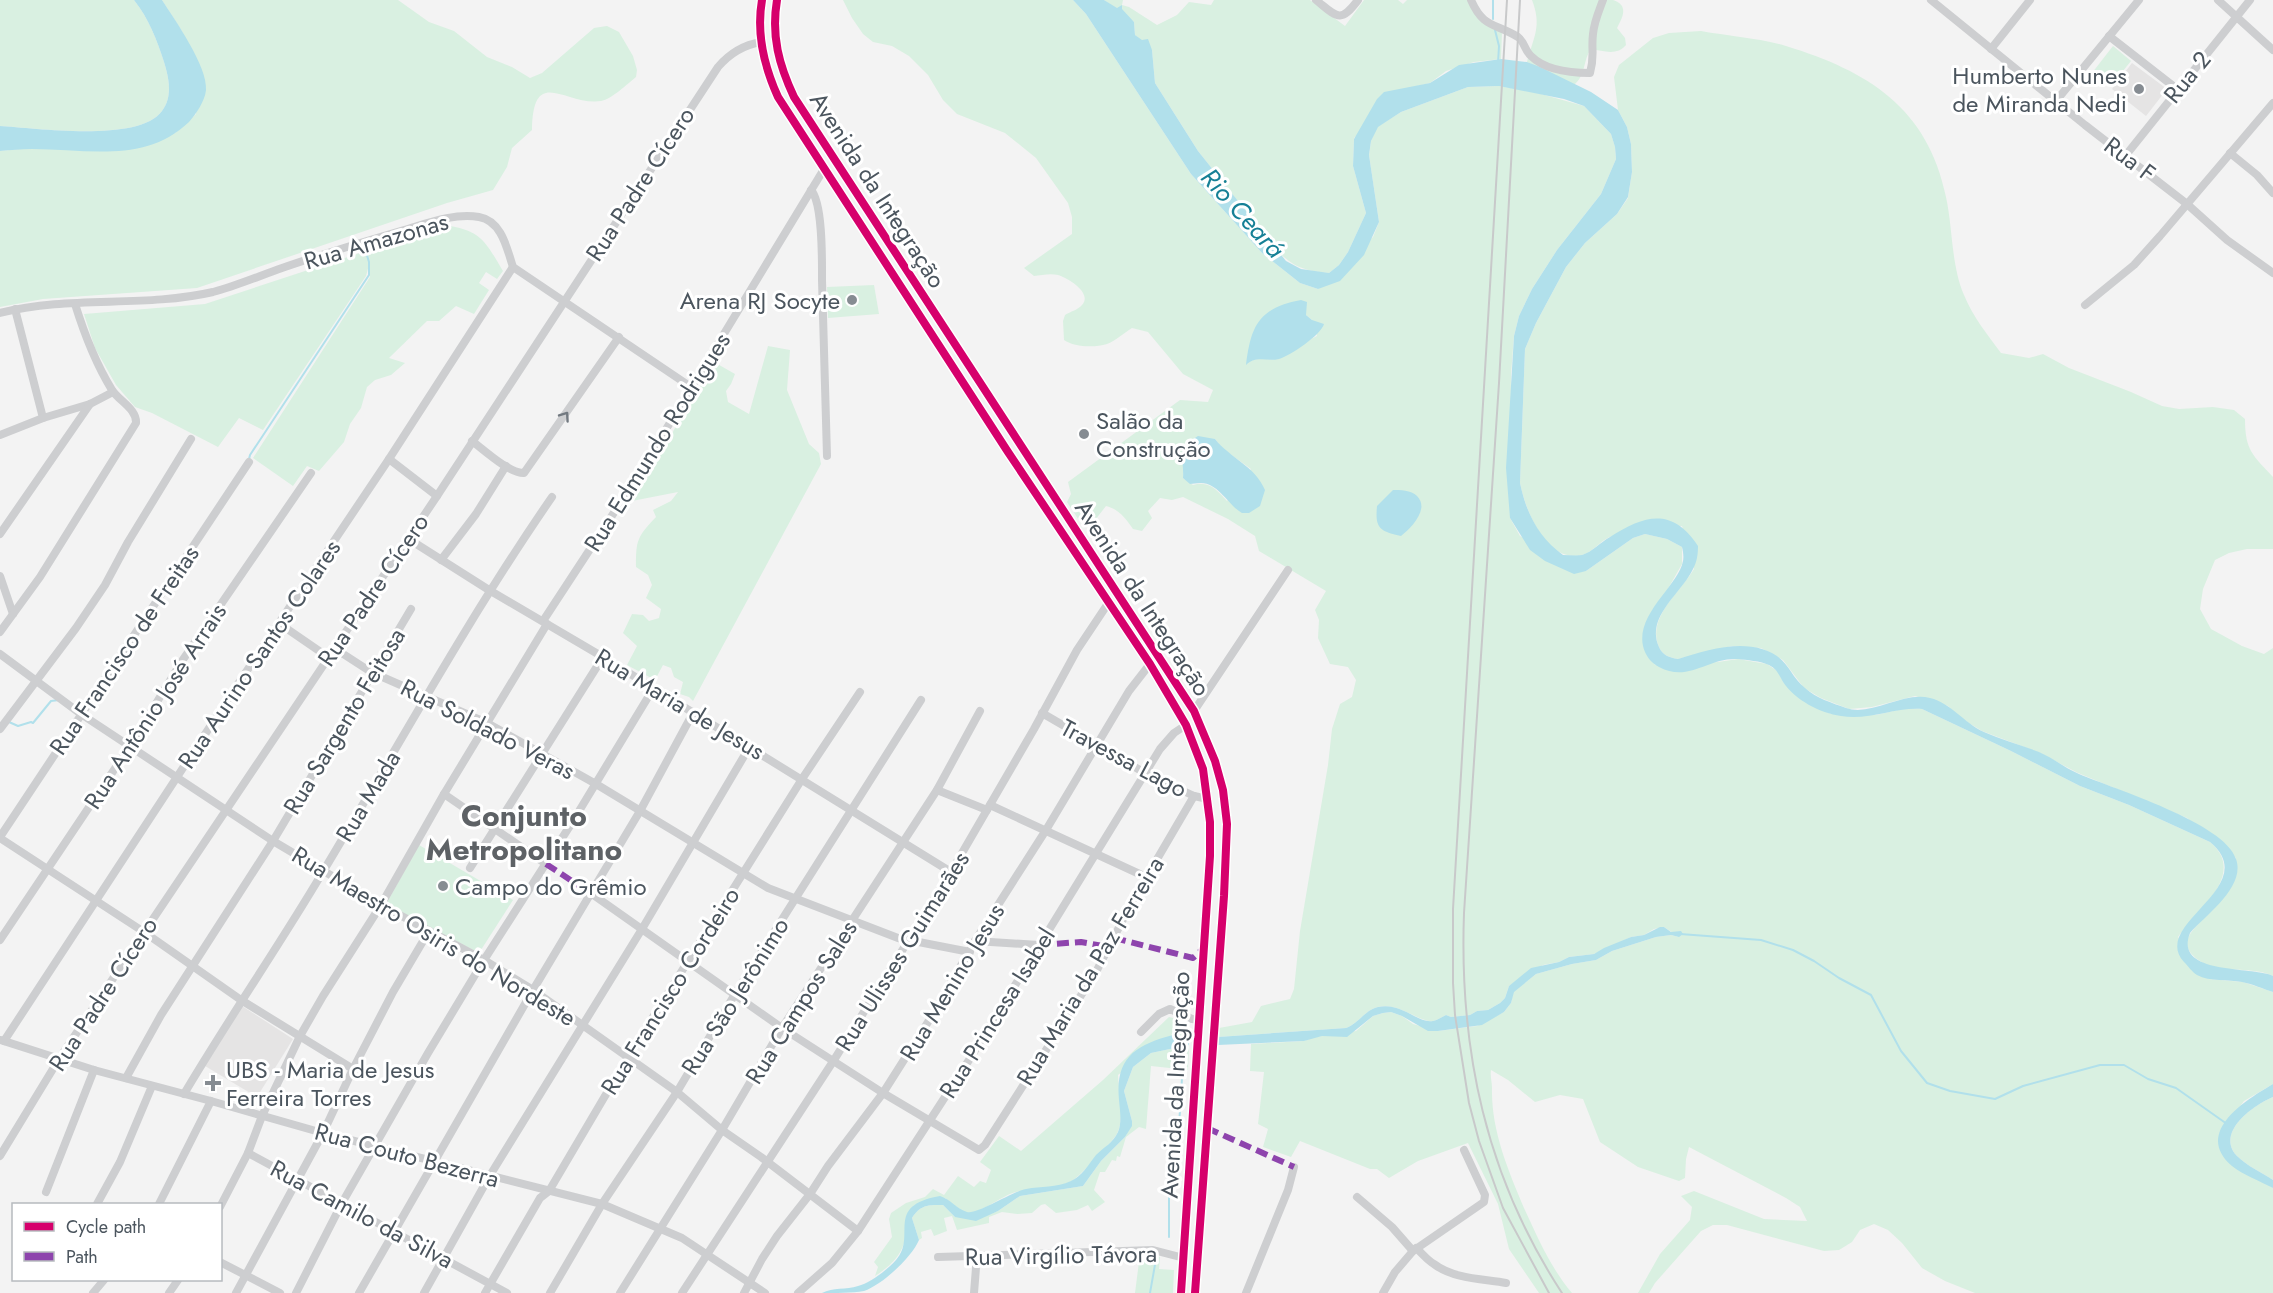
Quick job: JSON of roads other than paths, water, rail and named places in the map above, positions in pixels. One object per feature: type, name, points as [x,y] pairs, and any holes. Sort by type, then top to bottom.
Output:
[{"type":"main road","name":"Avenida da Integração","points":[[762,0],[761,42],[768,76],[778,97],[1069,544],[1150,664],[1186,725],[1203,769],[1208,800],[1210,856],[1181,1293]]},
{"type":"main road","name":"Avenida da Integração","points":[[777,0],[774,29],[780,65],[794,97],[1194,711],[1215,761],[1223,790],[1227,824],[1195,1293]]},
{"type":"main road","points":[[809,145],[820,136]]},
{"type":"main road","points":[[1058,526],[1069,518]]},
{"type":"main road","points":[[1069,544],[1080,536]]},
{"type":"main road","points":[[1185,1238],[1199,1240]]},
{"type":"main road","points":[[1183,1275],[1196,1277]]},
{"type":"street","points":[[1316,0],[1338,16],[1346,15],[1358,0]]},
{"type":"street","points":[[1472,0],[1480,17],[1521,39],[1530,55],[1538,61],[1567,71],[1590,73],[1594,57],[1592,35],[1603,0]]},
{"type":"street","name":"Rua F","points":[[1931,0],[2187,204],[2234,246],[2273,273]]},
{"type":"street","points":[[1991,49],[2030,0]]},
{"type":"street","points":[[2056,101],[2139,0]]},
{"type":"street","points":[[2218,0],[2273,50]]},
{"type":"street","name":"Rua 2","points":[[2126,155],[2250,0]]},
{"type":"street","points":[[2109,36],[2177,89]]},
{"type":"street","name":"Rua Padre Cícero","points":[[0,1156],[59,1059],[565,302],[718,67],[725,58],[740,48],[761,42]]},
{"type":"street","points":[[2085,305],[2134,265],[2273,103]]},
{"type":"street","points":[[2230,153],[2257,175],[2273,193]]},
{"type":"street","name":"Rua Edmundo Rodrigues","points":[[222,1203],[248,1153],[262,1116],[300,1036],[323,996],[381,905],[545,622],[629,491],[824,169]]},
{"type":"street","points":[[811,190],[817,202],[823,259],[827,456]]},
{"type":"street","name":"Rua Amazonas","points":[[0,314],[15,309],[213,292],[345,248],[439,220],[463,216],[492,222],[503,239],[513,267]]},
{"type":"street","points":[[513,267],[691,387]]},
{"type":"street","name":"Rua Aurino Santos Colares","points":[[2,1040],[280,624],[513,267]]},
{"type":"street","points":[[0,632],[40,577],[137,419],[113,392],[90,347],[75,304]]},
{"type":"street","points":[[15,309],[44,418]]},
{"type":"street","points":[[472,441],[521,474],[532,464],[618,337]]},
{"type":"street","points":[[0,435],[90,404],[113,392]]},
{"type":"street","points":[[0,534],[90,404]]},
{"type":"street","points":[[0,729],[105,585],[128,542],[191,439]]},
{"type":"street","points":[[389,459],[436,496]]},
{"type":"street","name":"Rua Francisco de Freitas","points":[[0,838],[249,462]]},
{"type":"street","points":[[441,560],[476,514],[506,466]]},
{"type":"street","name":"Rua Antônio José Arrais","points":[[0,940],[130,746],[182,661],[311,473]]},
{"type":"street","name":"Rua Mada","points":[[184,1094],[324,870],[489,590],[552,497]]},
{"type":"street","name":"Rua Maria de Jesus","points":[[407,538],[489,590],[750,746],[951,872]]},
{"type":"street","points":[[1194,711],[1288,570]]},
{"type":"street","points":[[0,576],[13,614]]},
{"type":"street","name":"Rua Ulisses Guimarães","points":[[682,1293],[834,1060],[951,872],[1077,650],[1109,602]]},
{"type":"street","name":"Rua Sargento Feitosa","points":[[126,1078],[161,1015],[273,841],[371,672],[411,609]]},
{"type":"street","points":[[280,624],[328,657]]},
{"type":"street","name":"Rua Soldado Veras","points":[[334,648],[371,672],[428,695],[487,723],[596,784],[768,888],[898,938],[970,952]]},
{"type":"street","name":"Rua Maestro Osiris do Nordeste","points":[[0,654],[81,714],[273,841],[381,905],[484,960],[533,990],[676,1092],[722,1130],[858,1231]]},
{"type":"street","points":[[470,868],[603,657]]},
{"type":"street","name":"Rua Menino Jesus","points":[[744,1293],[777,1236],[883,1093],[1129,691],[1150,664]]},
{"type":"street","points":[[296,1293],[342,1203],[484,960],[596,784],[653,689]]},
{"type":"street","name":"Rua Francisco Cordeiro","points":[[484,1293],[540,1198],[549,1191],[628,1057],[802,778],[860,692]]},
{"type":"street","name":"Rua São Jerônimo","points":[[550,1293],[602,1204],[676,1092],[735,994],[921,700]]},
{"type":"street","name":"Rua Campos Sales","points":[[620,1293],[722,1130],[782,1028],[937,790],[980,711]]},
{"type":"street","points":[[359,1293],[533,990],[640,811],[693,713]]},
{"type":"street","name":"Travessa Lago","points":[[1042,713],[1145,773],[1194,796],[1208,800]]},
{"type":"street","name":"Rua Princesa Isabel","points":[[798,1293],[832,1263],[858,1231],[976,1049],[1145,773],[1168,740],[1186,725]]},
{"type":"street","points":[[424,1293],[489,1177],[642,928],[750,746]]},
{"type":"street","points":[[937,790],[989,807],[1046,830],[1146,877]]},
{"type":"street","points":[[444,794],[546,864]]},
{"type":"street","name":"Rua Maria da Paz Ferreira","points":[[931,1120],[973,1148],[981,1149],[985,1145],[1096,972],[1146,877],[1194,796]]},
{"type":"street","points":[[0,838],[144,932],[241,1000],[352,1069]]},
{"type":"street","points":[[592,894],[782,1028],[883,1093],[931,1120]]},
{"type":"street","points":[[236,1293],[323,1133],[352,1069],[393,992],[429,931]]},
{"type":"street","points":[[975,941],[1039,945]]},
{"type":"street","points":[[1141,1032],[1159,1014],[1170,1009],[1192,1019],[1200,1020]]},
{"type":"street","name":"Rua Couto Bezerra","points":[[2,1040],[94,1070],[323,1133],[602,1204],[682,1238],[765,1293]]},
{"type":"street","points":[[46,1192],[94,1070]]},
{"type":"street","points":[[100,1203],[152,1086]]},
{"type":"street","points":[[160,1203],[211,1101]]},
{"type":"street","points":[[1383,1293],[1395,1272],[1415,1249],[1484,1202],[1485,1195],[1464,1150]]},
{"type":"street","name":"Rua Camilo da Silva","points":[[248,1153],[507,1293]]},
{"type":"street","points":[[1246,1293],[1288,1190],[1294,1167]]},
{"type":"street","points":[[1357,1197],[1434,1265],[1470,1277],[1506,1283]]},
{"type":"street","name":"Rua Virgílio Távora","points":[[938,1257],[1153,1250],[1184,1258]]},
{"type":"street","points":[[974,1293],[977,1255]]},
{"type":"street","points":[[222,1263],[280,1293]]},
{"type":"street","points":[[93,1293],[103,1281]]},
{"type":"water","points":[[134,0],[162,0],[202,69],[206,90],[202,103],[189,122],[172,135],[154,144],[134,149],[94,152],[32,149],[0,151],[0,126],[61,131],[110,130],[132,127],[150,121],[162,111],[169,94],[166,68],[152,30]]},
{"type":"water","name":"Rio Ceará","points":[[1073,0],[1104,0],[1117,8],[1122,5],[1122,9],[1134,22],[1135,35],[1142,40],[1148,39],[1152,50],[1155,83],[1198,151],[1286,261],[1301,269],[1329,273],[1339,265],[1348,252],[1366,213],[1353,166],[1354,139],[1377,99],[1384,92],[1430,83],[1459,65],[1501,59],[1527,62],[1540,67],[1591,92],[1618,110],[1627,127],[1631,144],[1632,172],[1628,197],[1617,214],[1585,243],[1566,267],[1525,349],[1520,483],[1530,514],[1540,532],[1563,555],[1582,555],[1635,524],[1646,520],[1668,520],[1678,525],[1698,546],[1693,569],[1661,615],[1657,626],[1656,636],[1659,647],[1667,656],[1678,659],[1709,650],[1741,646],[1762,649],[1778,656],[1799,683],[1814,695],[1856,710],[1909,698],[1930,698],[1944,704],[1984,732],[2039,752],[2079,774],[2191,820],[2212,833],[2228,846],[2236,859],[2238,869],[2235,880],[2223,900],[2190,933],[2188,947],[2193,956],[2204,963],[2273,976],[2273,992],[2246,983],[2208,979],[2197,975],[2184,962],[2177,948],[2181,934],[2216,890],[2224,874],[2223,859],[2210,842],[2129,805],[2080,786],[1922,709],[1861,717],[1833,714],[1817,709],[1801,700],[1788,689],[1774,668],[1753,661],[1727,659],[1680,672],[1659,667],[1645,653],[1643,634],[1652,611],[1674,580],[1683,561],[1682,547],[1667,539],[1645,534],[1633,538],[1586,571],[1574,574],[1545,561],[1530,550],[1510,518],[1506,468],[1514,336],[1519,316],[1532,289],[1557,250],[1601,194],[1616,159],[1611,134],[1584,106],[1564,99],[1499,86],[1468,87],[1401,112],[1378,127],[1371,141],[1369,155],[1379,222],[1364,255],[1340,281],[1318,289],[1300,283],[1262,253],[1191,174],[1086,14]]},
{"type":"water","points":[[1301,300],[1307,302],[1306,315],[1324,324],[1322,329],[1297,350],[1284,357],[1274,360],[1254,360],[1246,365],[1251,339],[1260,320],[1275,308]]},
{"type":"water","points":[[1198,436],[1215,439],[1249,468],[1265,490],[1260,506],[1249,513],[1242,513],[1212,486],[1200,483],[1190,484],[1183,478],[1184,445]]},
{"type":"water","points":[[1393,490],[1412,493],[1420,501],[1418,518],[1401,536],[1383,530],[1377,519],[1377,506]]},
{"type":"water","points":[[1660,927],[1671,932],[1681,931],[1683,934],[1679,937],[1671,935],[1656,937],[1612,951],[1596,960],[1536,974],[1514,992],[1511,1003],[1504,1012],[1482,1025],[1428,1031],[1391,1012],[1373,1016],[1347,1037],[1322,1036],[1304,1041],[1218,1045],[1218,1037],[1346,1028],[1378,1007],[1387,1006],[1402,1010],[1427,1021],[1435,1021],[1446,1015],[1451,1017],[1470,1015],[1477,1011],[1488,1010],[1500,1003],[1505,998],[1509,986],[1531,968],[1559,962],[1569,957],[1594,954]]},
{"type":"water","points":[[1173,1035],[1189,1037],[1189,1045],[1151,1053],[1133,1067],[1124,1091],[1132,1126],[1125,1137],[1101,1161],[1083,1186],[1020,1196],[998,1211],[976,1221],[955,1217],[943,1205],[926,1206],[912,1218],[919,1240],[903,1262],[887,1277],[864,1291],[822,1293],[863,1284],[888,1268],[902,1251],[907,1214],[912,1207],[923,1201],[940,1196],[963,1211],[972,1212],[1020,1191],[1060,1185],[1078,1177],[1118,1132],[1120,1074],[1124,1064],[1138,1049],[1148,1043]]},
{"type":"water","points":[[2273,1084],[2273,1097],[2247,1113],[2234,1129],[2231,1147],[2237,1156],[2273,1180],[2273,1188],[2232,1166],[2221,1153],[2218,1141],[2221,1129],[2228,1118],[2238,1108]]},
{"type":"waterway","points":[[1493,0],[1493,19]]},
{"type":"waterway","points":[[1495,30],[1499,46],[1498,63]]},
{"type":"waterway","points":[[249,459],[369,275],[369,262],[365,249]]},
{"type":"waterway","points":[[9,722],[18,726],[33,723],[51,701],[59,700]]},
{"type":"waterway","points":[[1680,934],[1761,940],[1793,950],[1814,961],[1871,995],[1901,1051],[1927,1083],[1950,1091],[1995,1099],[2023,1086],[2100,1065],[2124,1065],[2148,1079],[2176,1088],[2227,1124]]},
{"type":"waterway","points":[[1169,1237],[1169,1179],[1177,1157],[1184,1047]]},
{"type":"waterway","points":[[1150,1293],[1156,1259]]},
{"type":"railway","points":[[1507,0],[1453,909],[1453,983],[1455,1015],[1469,1103],[1479,1141],[1503,1208],[1549,1293]]},
{"type":"railway","points":[[1520,0],[1499,383],[1464,913],[1464,964],[1473,1063],[1496,1158],[1514,1204],[1536,1249],[1562,1293]]},
{"type":"place","name":"Humberto Nunes de Miranda Nedi","points":[[2139,89]]},
{"type":"place","name":"Arena RJ Socyte","points":[[852,300]]},
{"type":"place","name":"Salão da Construção","points":[[1084,434]]},
{"type":"place","name":"Campo do Grêmio","points":[[443,886]]},
{"type":"place","name":"UBS - Maria de Jesus Ferreira Torres","points":[[213,1083]]},
{"type":"district","name":"Conjunto Metropolitano","points":[[524,832]]}]
